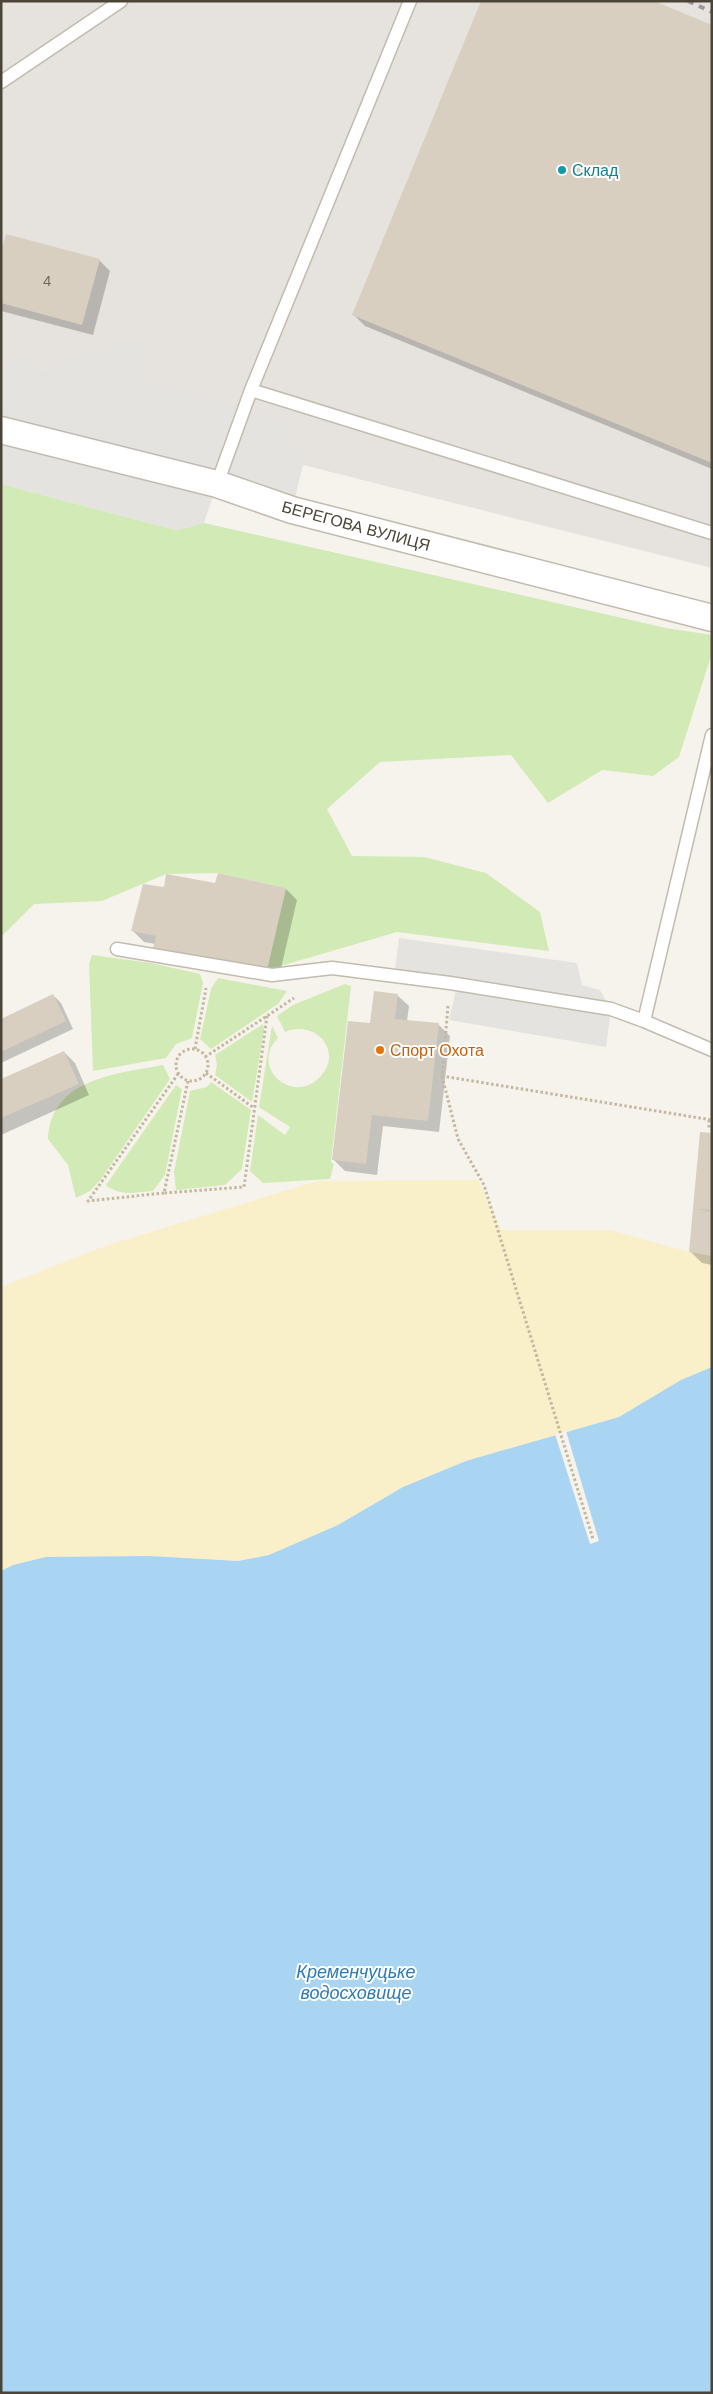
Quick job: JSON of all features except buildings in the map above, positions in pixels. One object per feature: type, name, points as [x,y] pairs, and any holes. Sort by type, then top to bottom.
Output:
[{"type":"street","name":"БЕРЕГОВА ВУЛИЦЯ","points":[[1,430],[217,484],[292,510],[712,618]]},
{"type":"lane","points":[[1,82],[121,1]]},
{"type":"lane","points":[[217,484],[251,390],[410,1]]},
{"type":"lane","points":[[251,390],[712,533]]},
{"type":"lane","points":[[644,1021],[712,735]]},
{"type":"lane","points":[[117,948],[272,975],[332,968],[450,983],[611,1009],[712,1050]]},
{"type":"path","points":[[195,1049],[211,965]]},
{"type":"path","points":[[206,1057],[300,994],[332,968]]},
{"type":"path","points":[[450,983],[442,1076],[458,1139],[484,1185],[593,1539]]},
{"type":"path","points":[[178,1074],[88,1201],[244,1187],[267,1016]]},
{"type":"path","points":[[195,1049],[206,1057],[208,1064],[206,1073],[196,1081],[188,1081],[178,1074],[176,1068],[177,1057],[185,1051],[195,1049]]},
{"type":"path","points":[[206,1073],[254,1108]]},
{"type":"path","points":[[442,1076],[710,1120],[709,1128],[712,1129]]},
{"type":"path","points":[[164,1193],[188,1081]]},
{"type":"shaded area","points":[[1,1],[712,1],[712,568],[303,465],[273,417],[140,383],[132,345],[43,369],[1,359]]},
{"type":"shaded area","points":[[131,345],[147,350],[140,383],[274,417],[303,465],[292,510],[217,484],[204,523],[176,530],[1,484],[1,359],[43,369]]},
{"type":"shaded area","points":[[399,938],[577,963],[582,985],[600,990],[611,1009],[606,1047],[449,1020],[457,985],[395,970]]},
{"type":"green space","points":[[1,484],[176,530],[204,523],[666,628],[712,635],[712,653],[679,757],[653,776],[602,770],[548,803],[511,755],[380,762],[327,809],[352,856],[424,857],[486,873],[540,912],[549,951],[397,932],[267,970],[286,888],[218,873],[166,874],[102,901],[34,904],[1,937]]},
{"type":"green space","points":[[92,955],[151,963],[200,974],[203,983],[192,1038],[176,1044],[166,1058],[93,1071],[89,964]]},
{"type":"green space","points":[[218,978],[287,991],[278,1004],[211,1049],[200,1039],[211,989]]},
{"type":"green space","points":[[345,984],[351,986],[331,1162],[334,1164],[330,1179],[263,1183],[250,1171],[258,1115],[285,1135],[290,1127],[259,1107],[272,1026],[278,1038],[270,1049],[269,1061],[271,1071],[278,1080],[287,1085],[298,1087],[310,1084],[321,1076],[327,1067],[329,1055],[327,1047],[324,1041],[313,1032],[299,1029],[285,1032],[277,1016],[293,1005]]},
{"type":"green space","points":[[263,1024],[264,1030],[252,1102],[215,1075],[217,1065],[215,1055]]},
{"type":"green space","points":[[163,1065],[170,1079],[101,1179],[90,1191],[76,1198],[68,1165],[48,1139],[52,1119],[61,1103],[73,1091],[89,1082],[107,1076]]},
{"type":"green space","points":[[211,1082],[251,1110],[242,1169],[225,1185],[176,1190],[174,1172],[190,1091],[207,1087]]},
{"type":"green space","points":[[176,1085],[182,1089],[165,1175],[153,1191],[128,1193],[111,1189],[106,1185]]},
{"type":"sand","points":[[478,1180],[501,1230],[610,1230],[689,1252],[712,1256],[712,1367],[681,1380],[619,1417],[466,1461],[403,1487],[338,1525],[269,1555],[238,1561],[149,1556],[46,1557],[13,1565],[1,1571],[1,1287],[105,1246],[317,1181]]},
{"type":"water","name":"Кременчуцьке водосховище","points":[[712,1367],[712,2393],[1,2393],[1,1571],[13,1565],[46,1557],[149,1556],[238,1561],[269,1555],[338,1525],[403,1487],[466,1461],[619,1417],[681,1380]]},
{"type":"pier","points":[[566,1431],[599,1541],[590,1544],[555,1434]]},
{"type":"railway","points":[[688,1],[712,12]]},
{"type":"place","name":"Склад","points":[[562,170]]},
{"type":"place","name":"Спорт Охота","points":[[380,1050]]}]
